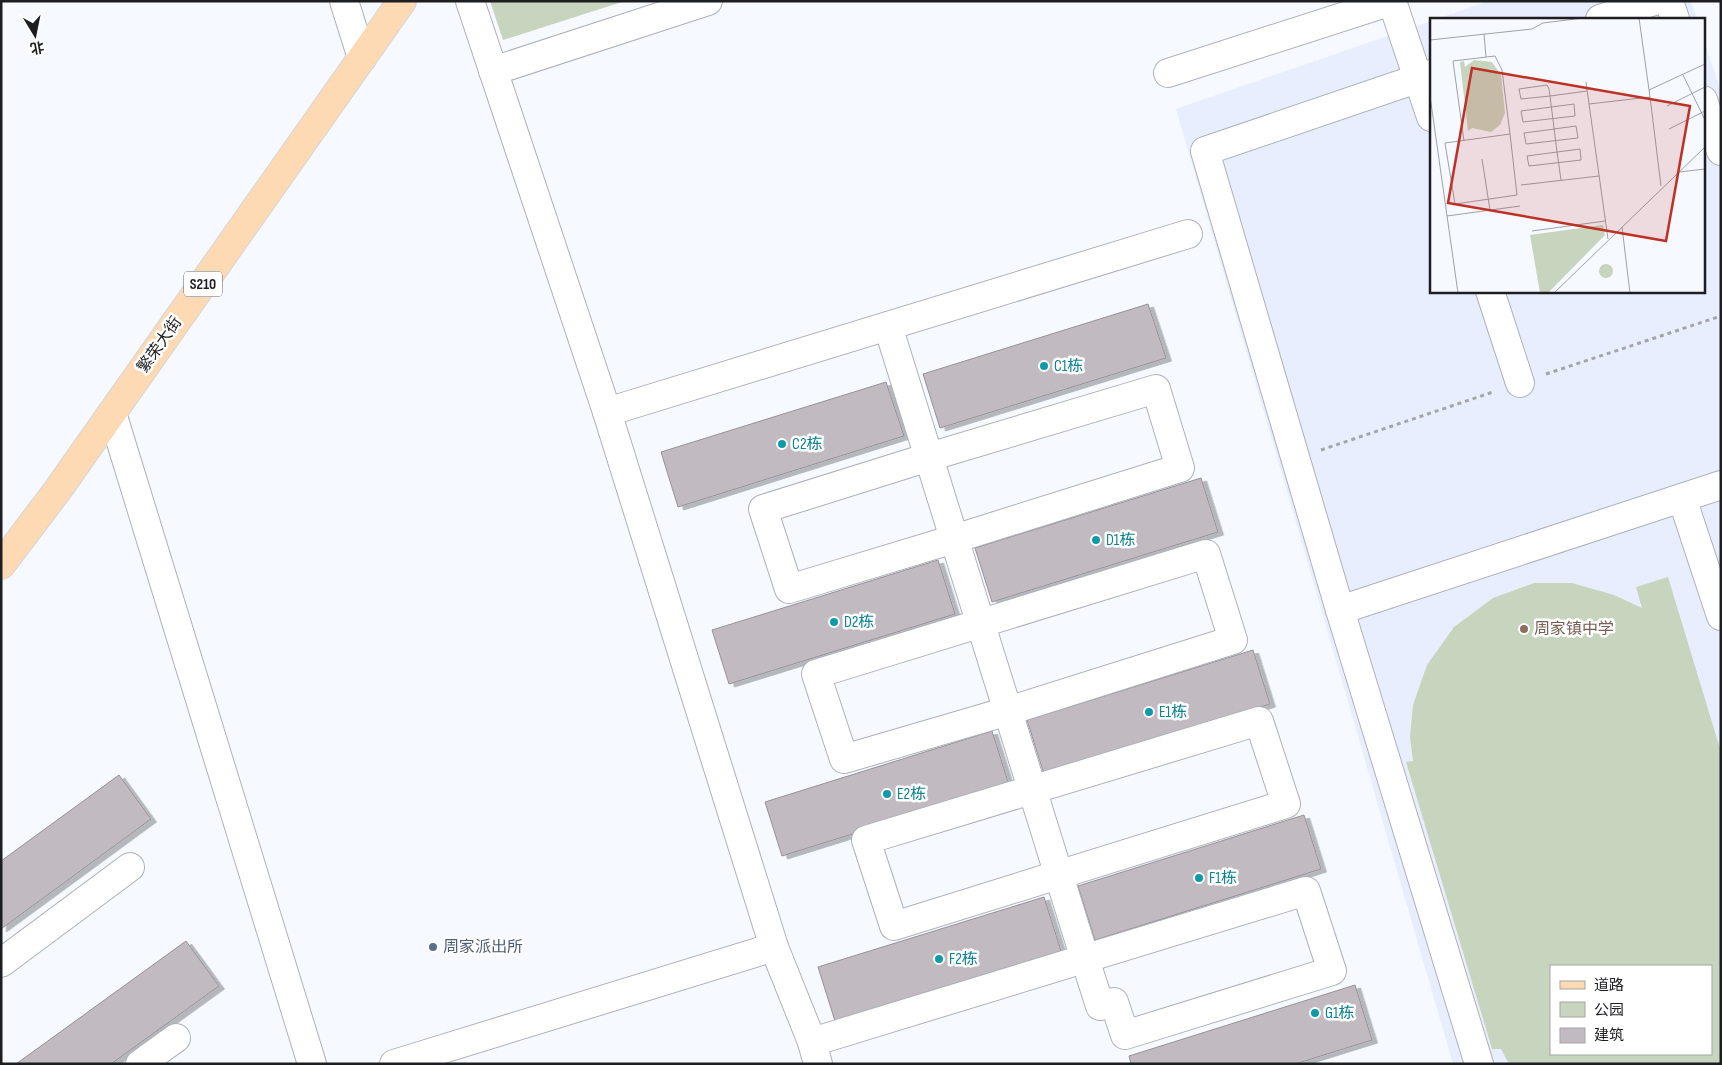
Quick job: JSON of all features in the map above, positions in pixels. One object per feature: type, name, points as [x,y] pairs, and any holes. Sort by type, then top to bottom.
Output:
[{"type":"main road","name":"繁荣大街","points":[[1,565],[12,540],[112,413],[402,1]]},
{"type":"street","points":[[344,1],[362,58]]},
{"type":"street","points":[[470,1],[607,412],[774,947],[815,1053],[1085,959],[1306,891],[1332,971],[1125,1035],[1114,1002],[1100,1006],[1085,959],[1008,711],[980,623],[888,326]]},
{"type":"street","points":[[493,71],[708,1]]},
{"type":"street","points":[[1168,73],[1392,1],[1424,76],[1430,111]]},
{"type":"street","points":[[1603,18],[1654,1]]},
{"type":"street","points":[[1669,1],[1675,18]]},
{"type":"street","points":[[1424,76],[1205,151],[1340,610],[1479,1064]]},
{"type":"street","points":[[1704,103],[1721,151]]},
{"type":"street","points":[[607,412],[1188,234]]},
{"type":"street","points":[[1490,292],[1520,383]]},
{"type":"street","points":[[1156,389],[1180,468],[954,539],[789,589],[763,509],[1156,389]]},
{"type":"street","points":[[112,413],[312,1064]]},
{"type":"street","points":[[1340,610],[1721,485]]},
{"type":"street","points":[[1682,498],[1721,616]]},
{"type":"street","points":[[1206,554],[1233,640],[1008,711],[844,759],[816,674],[1206,554]]},
{"type":"street","points":[[1259,720],[1286,804],[1059,875],[894,926],[866,840],[1259,720]]},
{"type":"street","points":[[1,963],[130,867]]},
{"type":"street","points":[[394,1064],[774,947]]},
{"type":"street","points":[[140,1064],[176,1038]]},
{"type":"shaded area","points":[[1488,1],[1691,1],[1697,18],[1440,18]]},
{"type":"shaded area","name":"周家镇中学","points":[[1430,21],[1430,292],[1704,292],[1704,41],[1721,91],[1721,1064],[1453,1064],[1176,109]]},
{"type":"green space","points":[[490,1],[625,1],[503,40]]},
{"type":"green space","points":[[1668,577],[1721,752],[1721,1064],[1509,1064],[1501,1049],[1492,1049],[1406,762],[1413,761],[1410,737],[1413,705],[1427,665],[1454,627],[1493,598],[1534,583],[1572,583],[1614,595],[1642,608],[1636,587]]},
{"type":"building","name":"C1栋","points":[[1148,304],[1166,358],[940,428],[923,374]]},
{"type":"building","name":"C2栋","points":[[886,382],[904,436],[678,507],[661,452]]},
{"type":"building","name":"D1栋","points":[[1201,478],[1218,532],[992,602],[975,548]]},
{"type":"building","name":"D2栋","points":[[938,560],[955,614],[729,684],[712,630]]},
{"type":"building","name":"E1栋","points":[[1253,650],[1270,704],[1044,774],[1027,720]]},
{"type":"building","name":"E2栋","points":[[992,731],[1009,785],[782,856],[765,802]]},
{"type":"building","points":[[119,775],[151,819],[1,929],[1,861]]},
{"type":"building","name":"F1栋","points":[[1304,815],[1321,869],[1095,940],[1078,886]]},
{"type":"building","name":"F2栋","points":[[1044,897],[1061,951],[835,1021],[818,967]]},
{"type":"building","points":[[186,941],[219,986],[111,1064],[16,1064]]},
{"type":"building","name":"G1栋","points":[[1355,985],[1372,1040],[1295,1064],[1131,1064],[1129,1056]]},
{"type":"place","name":"C1栋","points":[[1044,366]]},
{"type":"place","name":"C2栋","points":[[782,444]]},
{"type":"place","name":"D1栋","points":[[1096,540]]},
{"type":"place","name":"D2栋","points":[[834,622]]},
{"type":"place","name":"周家镇中学","points":[[1524,629]]},
{"type":"place","name":"E1栋","points":[[1149,712]]},
{"type":"place","name":"E2栋","points":[[887,794]]},
{"type":"place","name":"F1栋","points":[[1199,878]]},
{"type":"place","name":"周家派出所","points":[[433,947]]},
{"type":"place","name":"F2栋","points":[[939,959]]},
{"type":"place","name":"G1栋","points":[[1315,1013]]}]
